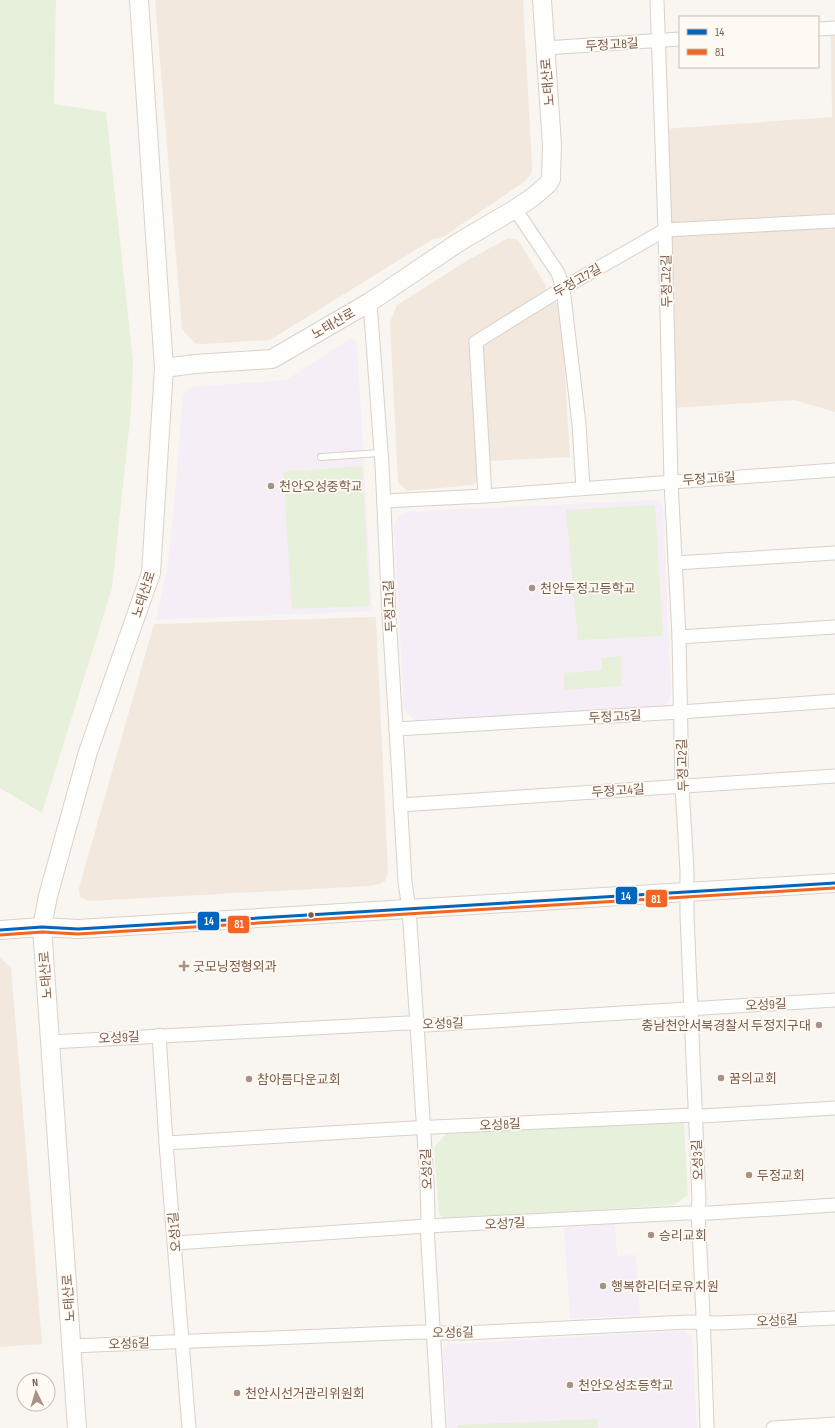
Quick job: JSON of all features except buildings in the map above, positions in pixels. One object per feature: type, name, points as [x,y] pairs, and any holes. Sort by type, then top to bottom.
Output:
[{"type":"street","points":[[139,0],[164,368]]},
{"type":"street","name":"노태산로","points":[[77,1428],[42,927],[48,896],[88,752],[151,573],[164,368],[272,359],[370,302],[459,242],[515,209],[533,197],[548,184],[552,179],[552,145],[542,0]]},
{"type":"street","name":"두정고2길","points":[[657,0],[665,230],[671,481],[679,638],[682,786],[688,893]]},
{"type":"street","points":[[819,29],[835,28]]},
{"type":"street","name":"두정고8길","points":[[545,48],[679,39]]},
{"type":"street","points":[[515,209],[558,273],[562,288],[578,424],[583,488]]},
{"type":"street","name":"두정고7길","points":[[485,496],[476,342],[562,288],[665,230],[835,222]]},
{"type":"street","name":"두정고1길","points":[[370,302],[384,501],[400,805],[405,882],[409,909]]},
{"type":"street","name":"두정고6길","points":[[384,501],[485,496],[835,470]]},
{"type":"street","points":[[675,563],[835,553]]},
{"type":"street","points":[[679,638],[835,627]]},
{"type":"street","name":"두정고5길","points":[[396,729],[835,701]]},
{"type":"street","name":"두정고4길","points":[[400,805],[835,776]]},
{"type":"street","points":[[0,930],[42,927],[78,929],[835,883]]},
{"type":"street","name":"오성3길","points":[[688,893],[687,914],[690,1008],[704,1322],[707,1428]]},
{"type":"street","name":"오성2길","points":[[409,909],[423,1127],[428,1217],[427,1226],[439,1428]]},
{"type":"street","name":"오성9길","points":[[50,1042],[407,1023],[417,1025],[835,1000]]},
{"type":"street","name":"오성1길","points":[[159,1035],[166,1143],[189,1428]]},
{"type":"street","name":"오성8길","points":[[166,1143],[423,1127],[695,1115],[702,1116],[835,1108]]},
{"type":"street","name":"오성7길","points":[[175,1243],[427,1226],[835,1205]]},
{"type":"street","name":"오성6길","points":[[71,1346],[421,1332],[434,1334],[704,1322],[719,1323],[835,1318]]},
{"type":"street","points":[[773,1428],[835,1424]]},
{"type":"lane","points":[[321,457],[380,453]]},
{"type":"shaded area","points":[[155,0],[523,0],[532,166],[531,174],[524,182],[443,237],[433,239],[270,340],[201,344],[195,343],[182,329]]},
{"type":"shaded area","points":[[831,36],[835,36],[835,217],[672,225],[668,220],[665,129],[832,117]]},
{"type":"shaded area","points":[[835,226],[835,412],[795,400],[673,408],[669,240],[673,234]]},
{"type":"shaded area","points":[[508,238],[518,240],[546,286],[545,295],[471,341],[478,480],[473,485],[407,491],[398,482],[390,322],[397,305],[465,262]]},
{"type":"shaded area","points":[[555,301],[561,312],[570,457],[490,461],[482,347],[549,303]]},
{"type":"shaded area","name":"천안오성중학교","points":[[354,339],[357,343],[372,611],[156,620],[167,570],[173,518],[183,395],[188,389],[194,387],[286,380],[346,341]]},
{"type":"shaded area","name":"천안두정고등학교","points":[[653,500],[659,501],[663,507],[671,691],[669,701],[664,709],[419,724],[407,713],[404,709],[394,524],[399,516],[405,512]]},
{"type":"shaded area","points":[[376,617],[388,872],[385,881],[380,884],[368,886],[89,901],[80,897],[79,888],[154,624]]},
{"type":"shaded area","points":[[0,957],[11,968],[42,1344],[0,1347]]},
{"type":"shaded area","name":"행복한리더로유치원","points":[[615,1224],[617,1256],[636,1255],[640,1315],[570,1319],[564,1227]]},
{"type":"shaded area","name":"천안오성초등학교","points":[[684,1331],[692,1337],[697,1428],[448,1428],[443,1351],[446,1346],[450,1344]]},
{"type":"green space","points":[[0,0],[56,0],[54,104],[106,112],[133,361],[131,410],[112,588],[42,813],[0,788]]},
{"type":"green space","points":[[362,466],[370,606],[292,609],[283,472]]},
{"type":"green space","points":[[655,505],[663,636],[578,640],[566,510]]},
{"type":"green space","points":[[621,656],[622,686],[564,690],[564,673],[602,670],[602,658]]},
{"type":"green space","points":[[680,1122],[684,1125],[688,1195],[674,1205],[445,1219],[439,1214],[434,1148],[446,1134]]},
{"type":"green space","points":[[598,1419],[598,1428],[458,1428],[457,1425]]},
{"type":"transit line","name":"14","points":[[0,930],[42,927],[78,929],[835,883]]},
{"type":"transit line","name":"81","points":[[0,935],[42,932],[78,934],[835,888]]},
{"type":"place","name":"천안오성중학교","points":[[271,486]]},
{"type":"place","name":"천안두정고등학교","points":[[532,588]]},
{"type":"place","name":"굿모닝정형외과","points":[[184,966]]},
{"type":"place","name":"충남천안서북경찰서 두정지구대","points":[[819,1025]]},
{"type":"place","name":"꿈의교회","points":[[721,1078]]},
{"type":"place","name":"참아름다운교회","points":[[249,1079]]},
{"type":"place","name":"두정교회","points":[[749,1175]]},
{"type":"place","name":"승리교회","points":[[651,1235]]},
{"type":"place","name":"행복한리더로유치원","points":[[603,1286]]},
{"type":"place","name":"천안오성초등학교","points":[[570,1385]]},
{"type":"place","name":"천안시선거관리위원회","points":[[237,1393]]}]
